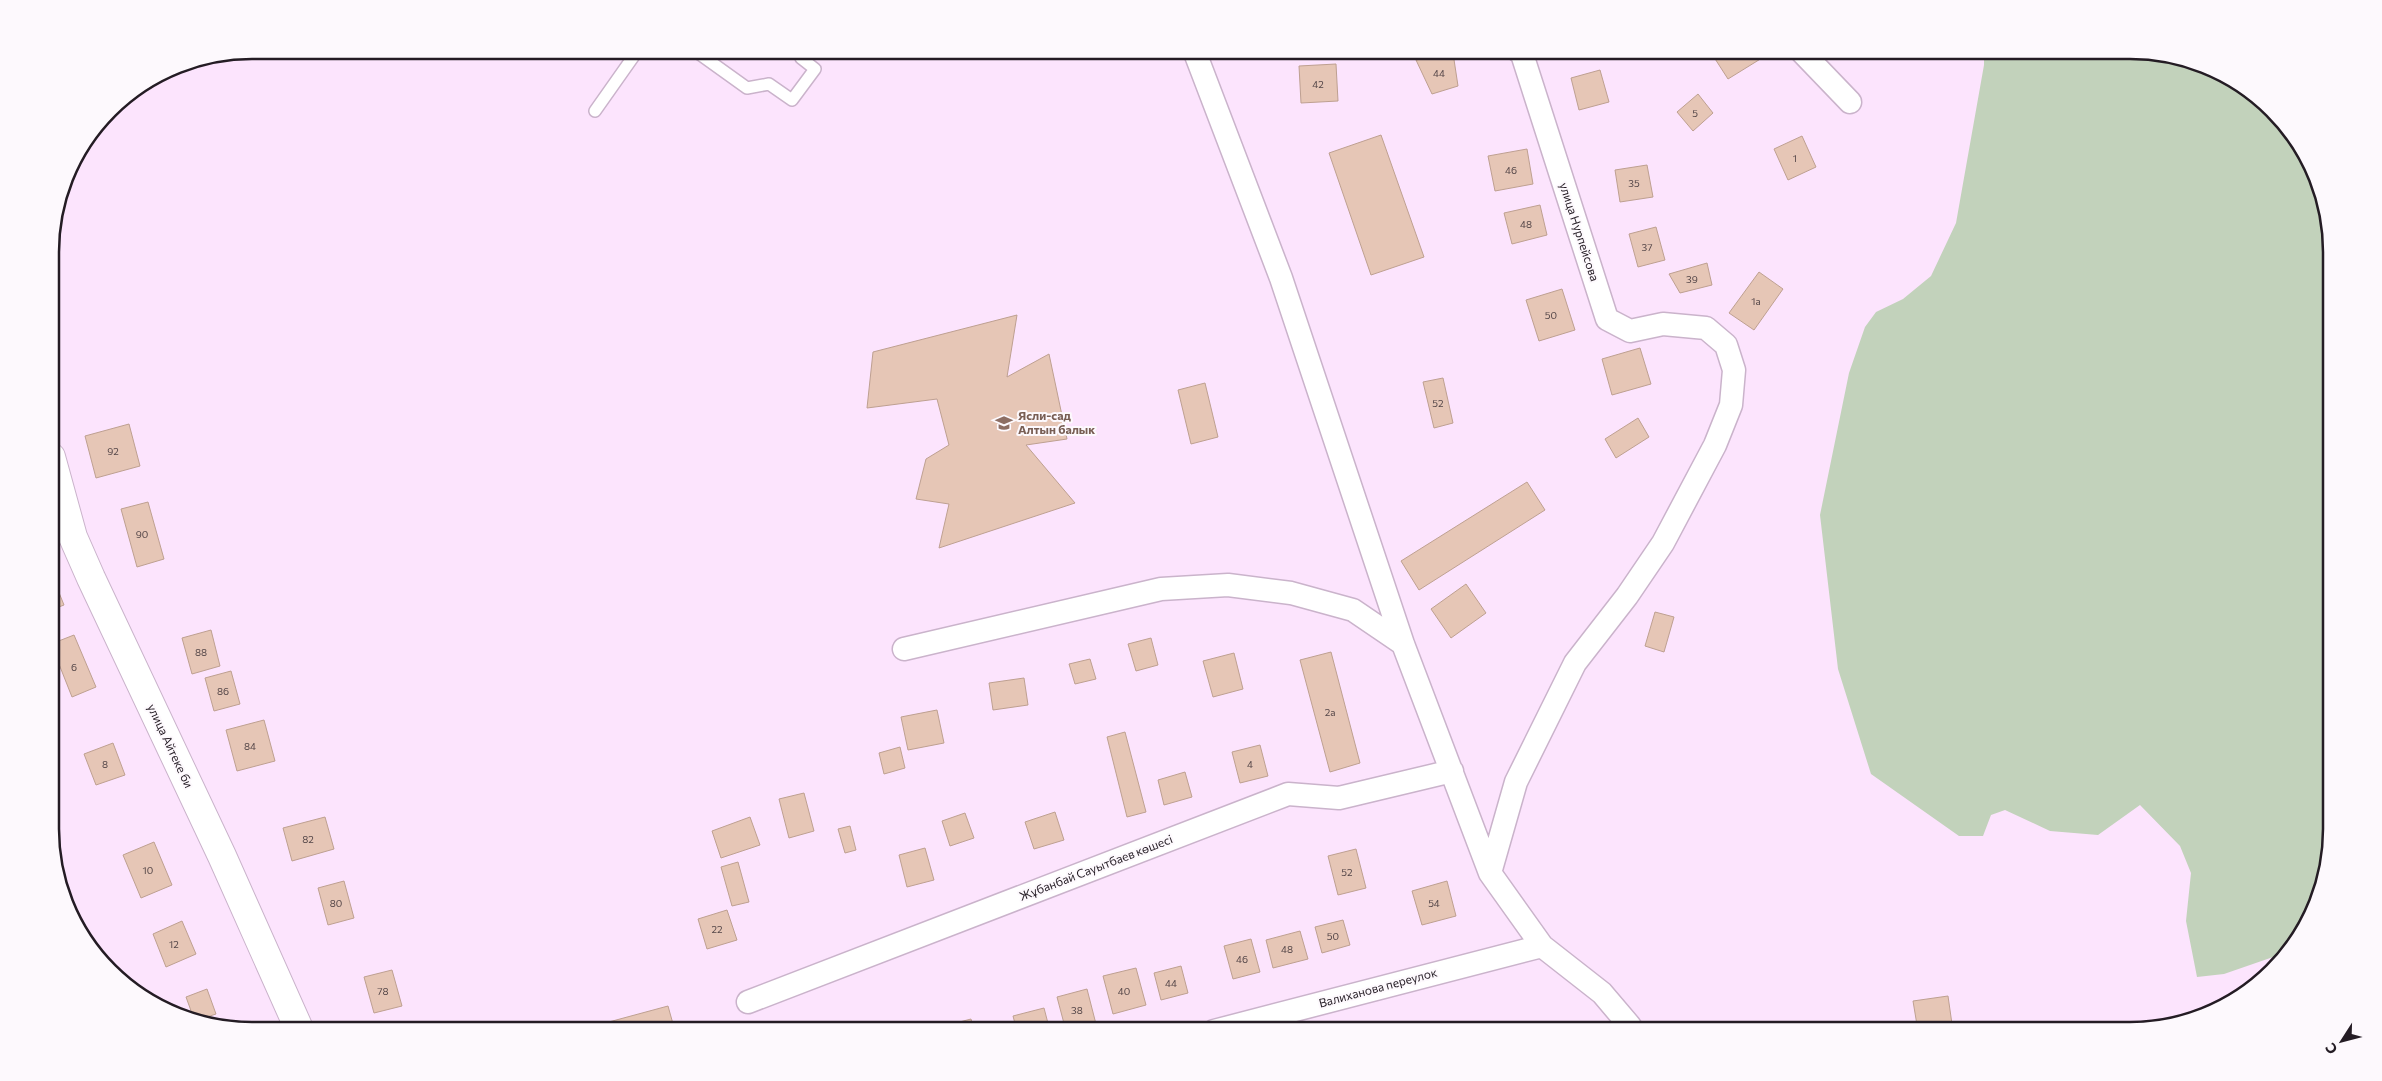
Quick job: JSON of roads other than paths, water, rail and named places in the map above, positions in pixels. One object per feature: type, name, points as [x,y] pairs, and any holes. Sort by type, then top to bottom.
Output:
[{"type":"street","points":[[1197,59],[1281,278],[1403,644],[1490,873],[1542,946],[1602,993],[1627,1022]]},
{"type":"street","name":"улица Нурпейсова","points":[[1490,873],[1516,782],[1575,663],[1627,596],[1663,543],[1715,445],[1731,405],[1734,370],[1726,345],[1706,328],[1663,324],[1630,331],[1607,319],[1527,59]]},
{"type":"street","points":[[1809,59],[1850,102]]},
{"type":"street","name":"улица Айтеке би","points":[[59,486],[73,537],[90,578],[222,856],[296,1022]]},
{"type":"street","points":[[904,649],[1161,589],[1228,585],[1291,592],[1353,610],[1403,644]]},
{"type":"street","name":"Жұбанбай Сауытбаев көшесі","points":[[748,1002],[1288,794],[1339,798],[1452,770]]},
{"type":"street","name":"Валиханова переулок","points":[[1249,1022],[1542,946]]},
{"type":"lane","points":[[595,111],[632,59]]},
{"type":"lane","points":[[707,59],[748,88],[769,84],[792,100],[815,69],[802,59]]},
{"type":"place","name":"Ясли-сад Алтын балык","points":[[1004,423]]}]
